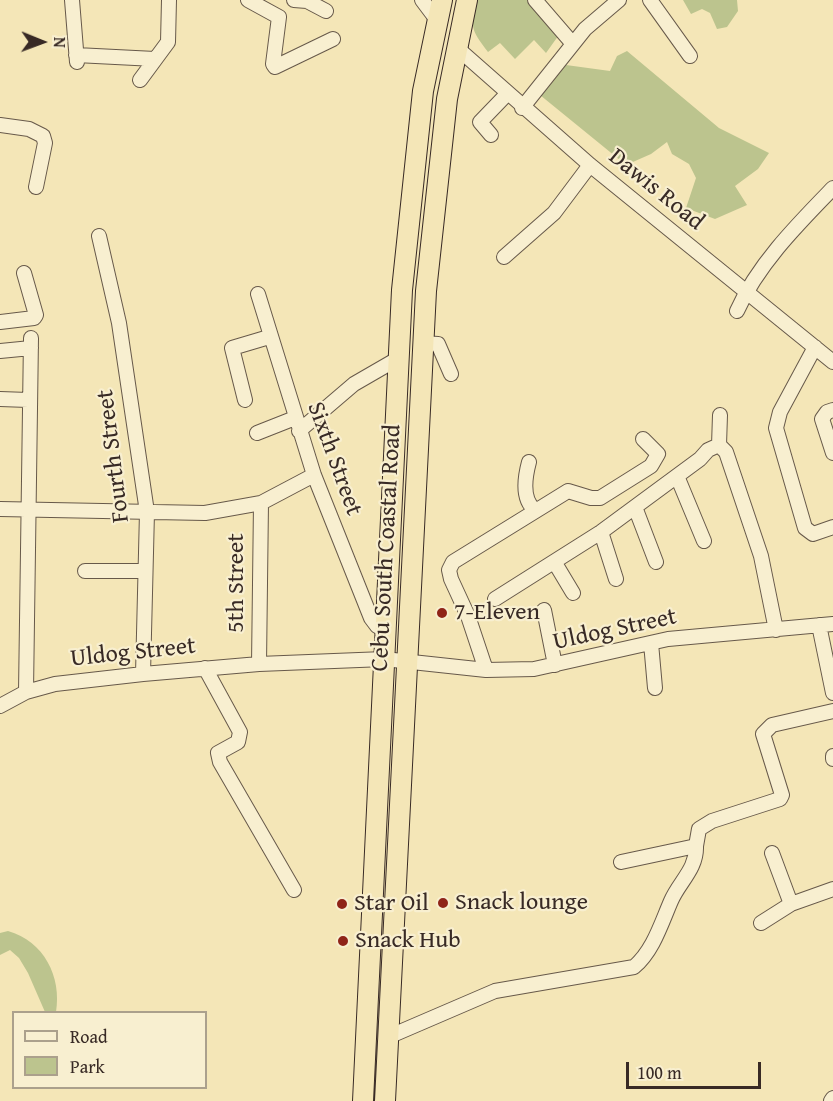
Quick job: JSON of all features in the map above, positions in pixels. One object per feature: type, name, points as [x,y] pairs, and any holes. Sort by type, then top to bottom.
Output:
[{"type":"highway","name":"Cebu South Coastal Road","points":[[363,1101],[402,290],[423,91],[442,0]]},
{"type":"highway","name":"Cebu South Coastal Road","points":[[385,1101],[423,343],[447,99],[467,0]]},
{"type":"street","points":[[72,0],[76,60],[155,59]]},
{"type":"street","points":[[140,80],[168,42],[169,0]]},
{"type":"street","points":[[248,0],[279,17],[273,64],[275,67],[333,39]]},
{"type":"street","points":[[294,0],[307,1],[326,11]]},
{"type":"street","points":[[422,0],[437,20]]},
{"type":"street","points":[[535,0],[573,44]]},
{"type":"street","points":[[522,108],[585,29],[619,0]]},
{"type":"street","points":[[650,0],[690,56]]},
{"type":"street","name":"Dawis Road","points":[[456,47],[522,108],[590,165],[833,362]]},
{"type":"street","points":[[491,135],[480,122],[507,94]]},
{"type":"street","points":[[0,125],[29,129],[43,136],[45,143],[36,187]]},
{"type":"street","points":[[504,257],[554,213],[590,165]]},
{"type":"street","points":[[737,311],[747,291],[795,227],[833,188]]},
{"type":"street","name":"Fourth Street","points":[[99,236],[119,323],[147,512],[143,571],[143,674]]},
{"type":"street","points":[[0,322],[34,318],[36,315],[24,273]]},
{"type":"street","name":"Sixth Street","points":[[258,294],[269,337],[314,475],[371,618],[377,626],[386,630]]},
{"type":"street","points":[[245,400],[232,348],[269,337]]},
{"type":"street","points":[[0,351],[31,343],[28,400],[26,692]]},
{"type":"street","points":[[423,343],[438,344],[451,374]]},
{"type":"street","points":[[815,347],[780,412],[776,428],[805,528],[813,534],[833,527]]},
{"type":"street","points":[[257,433],[297,424],[354,384],[399,358]]},
{"type":"street","points":[[0,399],[28,400]]},
{"type":"street","points":[[833,410],[822,419],[833,453]]},
{"type":"street","points":[[720,415],[719,445],[726,452],[761,556],[776,630]]},
{"type":"street","points":[[486,670],[449,570],[453,562],[568,491],[591,498],[600,498],[634,478],[651,466],[658,454],[643,439]]},
{"type":"street","points":[[495,598],[555,563],[601,532],[708,450],[719,445]]},
{"type":"street","points":[[530,462],[525,484],[530,505],[535,510]]},
{"type":"street","points":[[0,509],[205,513],[261,503],[314,475]]},
{"type":"street","points":[[677,476],[704,541]]},
{"type":"street","name":"5th Street","points":[[259,664],[261,503]]},
{"type":"street","points":[[635,507],[656,562]]},
{"type":"street","points":[[601,532],[616,579]]},
{"type":"street","points":[[555,563],[573,593]]},
{"type":"street","points":[[85,571],[143,571]]},
{"type":"street","points":[[544,610],[555,665]]},
{"type":"street","points":[[826,624],[833,693]]},
{"type":"street","name":"Uldog Street","points":[[0,706],[26,692],[55,684],[143,674],[259,664],[384,659],[486,670],[534,669],[651,643],[826,624]]},
{"type":"street","points":[[651,643],[655,688]]},
{"type":"street","points":[[205,668],[240,732],[238,742],[218,753],[219,762],[294,890]]},
{"type":"street","points":[[388,1037],[495,992],[634,967],[643,959],[665,918],[671,901],[691,869],[697,856],[699,829],[712,821],[780,799],[782,795],[763,734],[766,729],[772,725],[833,711]]},
{"type":"street","points":[[621,862],[696,846]]},
{"type":"street","points":[[772,853],[791,904]]},
{"type":"street","points":[[761,923],[791,904],[833,889]]},
{"type":"green space","points":[[476,0],[545,0],[566,25],[546,53],[534,40],[515,59],[500,43],[488,52],[473,28]]},
{"type":"green space","points":[[683,0],[737,0],[738,11],[727,27],[717,29],[710,13],[702,9],[691,14]]},
{"type":"green space","points":[[627,51],[719,128],[769,153],[758,169],[735,186],[747,205],[715,219],[686,208],[696,178],[689,164],[672,154],[667,142],[651,154],[626,165],[540,95],[566,65],[610,71],[617,56]]},
{"type":"green space","points":[[8,931],[21,936],[41,952],[53,974],[56,986],[56,1011],[45,1011],[19,958],[10,950],[0,955],[0,933]]},
{"type":"place","name":"7-Eleven","points":[[442,613]]},
{"type":"place","name":"Snack lounge","points":[[443,903]]},
{"type":"place","name":"Star Oil","points":[[342,904]]},
{"type":"place","name":"Snack Hub","points":[[343,941]]}]
